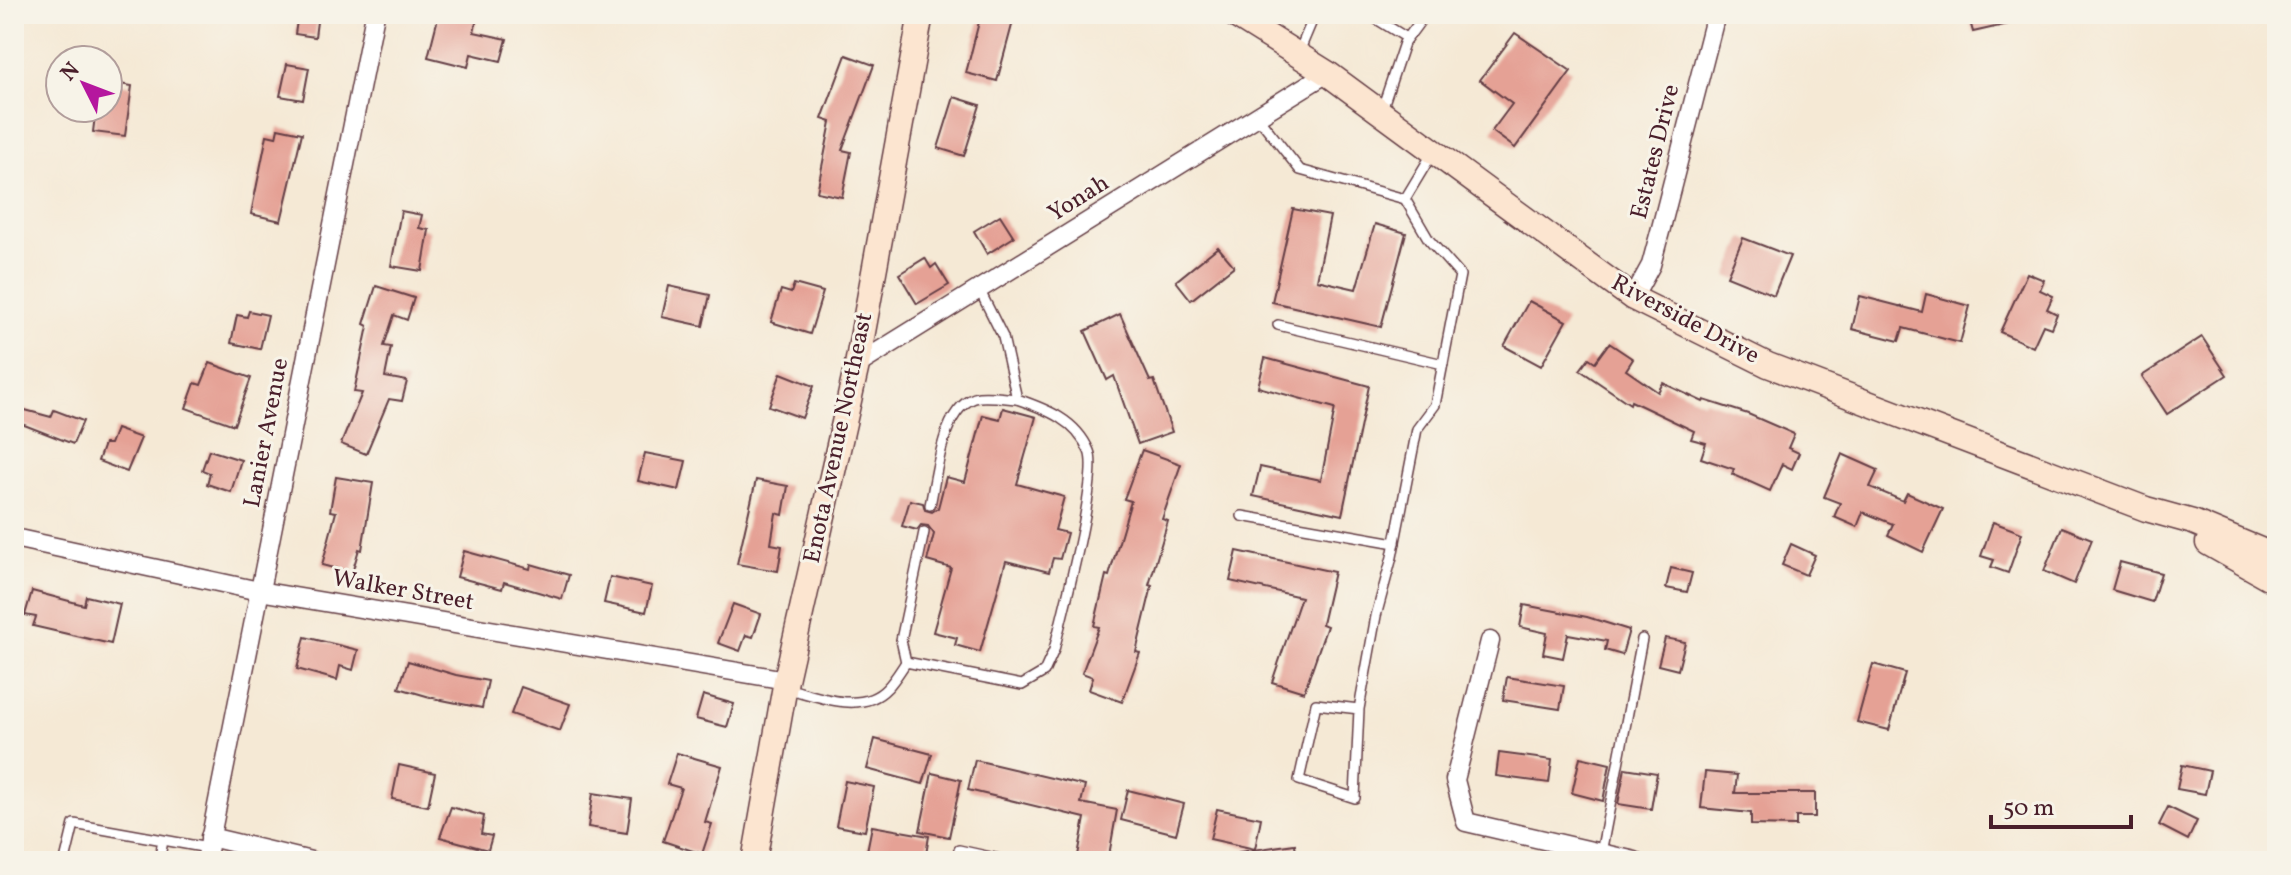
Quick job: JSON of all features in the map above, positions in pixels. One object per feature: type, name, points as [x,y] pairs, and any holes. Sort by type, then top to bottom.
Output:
[{"type":"street","name":"Lanier Avenue","points":[[208,849],[375,14]]},
{"type":"street","name":"Enota Avenue Northeast","points":[[759,860],[785,684],[857,365],[921,14]]},
{"type":"street","name":"Riverside Drive","points":[[1233,14],[1327,73],[1633,298],[1768,365],[2146,509],[2193,522],[2277,557]]},
{"type":"street","name":"Estates Drive","points":[[1633,298],[1651,265],[1716,14]]},
{"type":"street","name":"Yonah","points":[[857,365],[1327,73]]},
{"type":"street","name":"Riverside Drive","points":[[2146,509],[2277,582]]},
{"type":"street","name":"Walker Street","points":[[14,538],[259,591],[785,684]]},
{"type":"street","points":[[2252,568],[2277,592]]},
{"type":"street","points":[[1490,641],[1455,780],[1466,822],[1635,861]]},
{"type":"street","points":[[208,849],[311,861]]},
{"type":"lane","points":[[1298,55],[1315,14]]},
{"type":"lane","points":[[1368,14],[1407,38]]},
{"type":"lane","points":[[1381,113],[1407,38],[1422,14]]},
{"type":"lane","points":[[1257,116],[1300,170],[1405,199],[1429,240],[1460,275],[1435,405],[1417,429],[1395,543],[1376,616],[1359,709],[1355,798],[1299,780],[1316,704],[1359,709]]},
{"type":"lane","points":[[1405,199],[1434,151]]},
{"type":"lane","points":[[979,289],[1003,337],[1017,399]]},
{"type":"lane","points":[[1278,325],[1443,364]]},
{"type":"lane","points":[[906,662],[1022,685],[1044,672],[1054,650],[1091,484],[1090,452],[1070,424],[1049,410],[1017,399],[977,397],[959,407],[948,424],[930,505]]},
{"type":"lane","points":[[1242,516],[1395,543]]},
{"type":"lane","points":[[785,684],[849,703],[871,699],[886,690],[906,662],[901,640],[924,532]]},
{"type":"lane","points":[[1601,853],[1642,639]]},
{"type":"lane","points":[[65,861],[74,824],[208,849]]},
{"type":"lane","points":[[159,861],[163,841]]},
{"type":"lane","points":[[956,861],[959,850],[1009,861]]},
{"type":"building","points":[[298,14],[318,14],[315,37],[295,34]]},
{"type":"building","points":[[439,14],[478,14],[474,32],[507,39],[501,61],[471,54],[468,67],[428,57]]},
{"type":"building","points":[[981,14],[1015,14],[997,81],[966,73]]},
{"type":"building","points":[[1968,14],[2026,14],[2026,20],[1973,32]]},
{"type":"building","points":[[1515,33],[1571,71],[1515,148],[1492,131],[1512,104],[1480,80]]},
{"type":"building","points":[[846,55],[874,65],[842,150],[851,152],[842,197],[817,192],[831,122],[822,119]]},
{"type":"building","points":[[287,64],[309,68],[303,100],[280,96]]},
{"type":"building","points":[[124,85],[132,86],[125,136],[93,132],[94,124],[124,124]]},
{"type":"building","points":[[954,97],[980,105],[964,156],[938,148]]},
{"type":"building","points":[[278,128],[302,133],[281,221],[251,214],[267,135],[276,137]]},
{"type":"building","points":[[1293,209],[1330,216],[1317,280],[1356,289],[1375,224],[1406,233],[1381,327],[1272,302]]},
{"type":"building","points":[[401,211],[422,215],[419,228],[429,230],[422,271],[391,266]]},
{"type":"building","points":[[1000,215],[1014,237],[987,254],[974,231]]},
{"type":"building","points":[[1743,238],[1790,256],[1774,295],[1727,276]]},
{"type":"building","points":[[1218,247],[1234,266],[1191,300],[1176,281]]},
{"type":"building","points":[[925,258],[931,268],[936,264],[949,285],[917,304],[899,274]]},
{"type":"building","points":[[2027,273],[2044,280],[2040,290],[2053,296],[2047,309],[2057,314],[2051,328],[2043,325],[2033,347],[2000,332]]},
{"type":"building","points":[[794,284],[823,292],[810,334],[771,322],[781,290],[791,293]]},
{"type":"building","points":[[376,286],[414,298],[407,320],[394,315],[384,346],[391,347],[385,377],[407,381],[402,401],[389,399],[366,454],[341,444],[362,393],[354,392],[368,326],[364,324]]},
{"type":"building","points":[[669,286],[710,295],[703,326],[662,317]]},
{"type":"building","points":[[1926,294],[1970,306],[1960,343],[1903,328],[1899,341],[1852,329],[1860,296],[1922,312]]},
{"type":"building","points":[[1529,301],[1566,321],[1541,366],[1504,346]]},
{"type":"building","points":[[249,311],[268,315],[260,349],[231,343],[237,315],[247,317]]},
{"type":"building","points":[[1120,314],[1150,381],[1154,380],[1172,432],[1138,444],[1114,376],[1107,380],[1085,331]]},
{"type":"building","points":[[2202,337],[2227,375],[2167,414],[2142,376]]},
{"type":"building","points":[[1609,343],[1633,359],[1626,370],[1658,392],[1663,383],[1703,402],[1748,414],[1794,434],[1788,448],[1799,453],[1792,469],[1782,464],[1770,491],[1732,474],[1734,469],[1701,458],[1706,443],[1691,439],[1694,431],[1631,401],[1630,404],[1580,370],[1589,358],[1595,362]]},
{"type":"building","points":[[1265,358],[1369,386],[1342,515],[1253,496],[1260,467],[1321,480],[1335,408],[1258,387]]},
{"type":"building","points":[[210,363],[251,378],[234,425],[186,408],[195,383],[201,385]]},
{"type":"building","points":[[781,373],[814,386],[802,418],[769,406]]},
{"type":"building","points":[[14,407],[51,417],[54,410],[83,421],[73,444],[14,421]]},
{"type":"building","points":[[1003,408],[1036,417],[1017,484],[1064,497],[1055,530],[1067,533],[1060,559],[1053,558],[1049,572],[1006,561],[980,652],[955,645],[957,638],[933,632],[951,568],[927,561],[934,534],[928,526],[921,525],[917,530],[902,526],[910,500],[923,503],[925,510],[932,512],[938,508],[946,477],[965,482],[983,415],[1000,419]]},
{"type":"building","points":[[116,429],[141,438],[127,472],[98,461],[104,444],[110,444]]},
{"type":"building","points":[[209,450],[241,460],[231,492],[207,484],[210,473],[202,470]]},
{"type":"building","points":[[1142,450],[1181,464],[1162,519],[1168,521],[1149,585],[1152,586],[1136,652],[1140,653],[1122,702],[1089,690],[1093,677],[1082,673],[1099,627],[1094,626],[1106,575],[1109,576],[1131,501],[1124,499]]},
{"type":"building","points":[[645,453],[686,461],[679,490],[638,481]]},
{"type":"building","points":[[1842,454],[1878,470],[1870,487],[1903,501],[1907,493],[1943,509],[1923,552],[1888,535],[1893,524],[1863,512],[1857,527],[1834,517],[1840,503],[1824,497]]},
{"type":"building","points":[[336,477],[373,483],[362,550],[359,549],[352,573],[322,565],[336,512],[330,511]]},
{"type":"building","points":[[756,480],[788,486],[783,515],[776,513],[771,544],[782,546],[778,571],[737,564]]},
{"type":"building","points":[[1993,522],[2022,533],[2008,573],[1991,567],[1994,560],[1981,556]]},
{"type":"building","points":[[2062,527],[2092,539],[2074,584],[2044,571]]},
{"type":"building","points":[[1791,544],[1815,555],[1806,575],[1782,565]]},
{"type":"building","points":[[464,551],[530,569],[531,564],[569,575],[562,599],[504,582],[502,589],[457,577]]},
{"type":"building","points":[[1237,551],[1334,572],[1322,624],[1327,626],[1304,692],[1272,682],[1301,597],[1230,581]]},
{"type":"building","points":[[2120,562],[2161,573],[2152,602],[2112,590]]},
{"type":"building","points":[[1671,568],[1692,573],[1687,592],[1666,588]]},
{"type":"building","points":[[610,577],[652,586],[646,612],[604,603]]},
{"type":"building","points":[[32,591],[84,605],[86,596],[120,604],[111,644],[33,626],[36,617],[25,615]]},
{"type":"building","points":[[733,604],[761,614],[753,637],[746,635],[740,651],[718,643]]},
{"type":"building","points":[[1524,605],[1587,617],[1629,630],[1622,655],[1605,650],[1607,641],[1568,634],[1563,658],[1543,654],[1547,633],[1520,627]]},
{"type":"building","points":[[305,637],[358,650],[353,670],[340,666],[337,680],[297,669]]},
{"type":"building","points":[[1665,638],[1685,642],[1678,670],[1658,665]]},
{"type":"building","points":[[408,661],[488,681],[482,708],[399,688]]},
{"type":"building","points":[[1873,664],[1905,673],[1889,730],[1857,722]]},
{"type":"building","points":[[1507,677],[1564,686],[1560,709],[1503,700]]},
{"type":"building","points":[[521,687],[570,704],[560,731],[511,714]]},
{"type":"building","points":[[703,695],[734,704],[727,727],[696,719]]},
{"type":"building","points":[[875,739],[932,754],[923,784],[867,769]]},
{"type":"building","points":[[677,753],[722,766],[705,822],[712,824],[702,854],[663,841],[681,788],[667,784]]},
{"type":"building","points":[[1499,753],[1552,760],[1549,783],[1496,776]]},
{"type":"building","points":[[1580,757],[1610,764],[1603,801],[1572,793]]},
{"type":"building","points":[[975,760],[1085,786],[1081,803],[1117,810],[1108,861],[1077,861],[1085,818],[968,790]]},
{"type":"building","points":[[399,765],[435,773],[428,806],[392,799]]},
{"type":"building","points":[[2182,765],[2210,771],[2205,794],[2177,789]]},
{"type":"building","points":[[1625,768],[1657,773],[1651,809],[1618,804]]},
{"type":"building","points":[[1705,772],[1737,775],[1735,793],[1815,793],[1815,817],[1796,817],[1796,826],[1751,825],[1751,813],[1701,808]]},
{"type":"building","points":[[932,773],[961,780],[949,837],[920,831]]},
{"type":"building","points":[[845,781],[874,787],[865,831],[836,826]]},
{"type":"building","points":[[1128,790],[1184,804],[1176,834],[1121,820]]},
{"type":"building","points":[[593,793],[632,799],[627,833],[588,827]]},
{"type":"building","points":[[451,807],[484,816],[481,834],[492,836],[488,850],[440,837]]},
{"type":"building","points":[[2168,807],[2197,821],[2188,840],[2159,825]]},
{"type":"building","points":[[1217,809],[1261,818],[1255,849],[1210,839]]},
{"type":"building","points":[[872,826],[929,836],[925,861],[895,861],[866,856]]},
{"type":"building","points":[[1295,844],[1297,861],[1240,861],[1239,852]]}]
